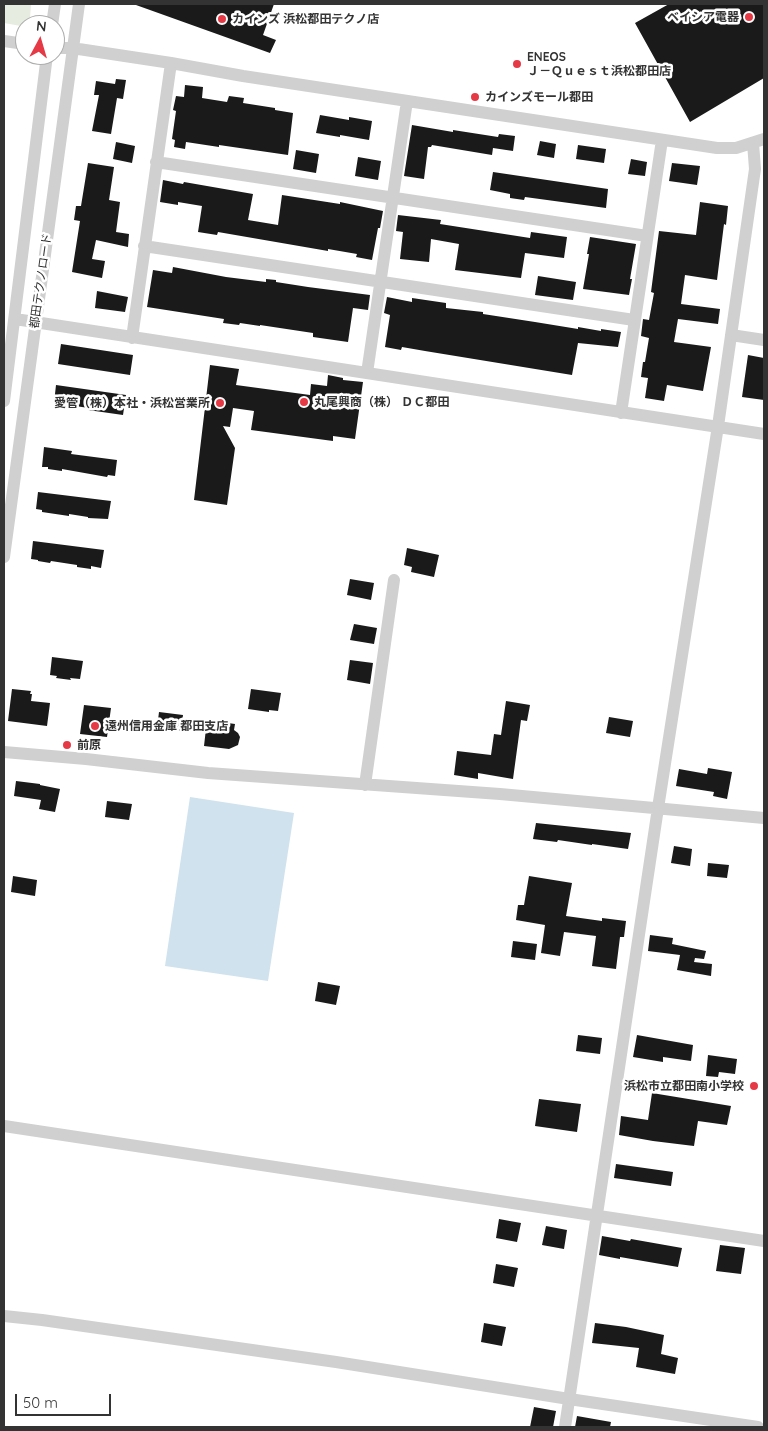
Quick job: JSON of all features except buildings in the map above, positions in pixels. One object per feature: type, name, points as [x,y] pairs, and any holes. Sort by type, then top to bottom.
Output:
[{"type":"street","name":"都田テクノロード","points":[[4,558],[79,4]]},
{"type":"street","points":[[65,48],[717,148],[736,148],[759,141],[718,426],[658,808],[565,1427]]},
{"type":"street","points":[[132,338],[171,63]]},
{"type":"street","name":"都田テクノロード","points":[[4,401],[46,65]]},
{"type":"street","points":[[367,373],[407,101]]},
{"type":"street","points":[[621,413],[662,140]]},
{"type":"street","points":[[156,162],[647,236]]},
{"type":"street","points":[[144,246],[634,320]]},
{"type":"street","points":[[15,319],[764,434]]},
{"type":"street","points":[[731,335],[764,340]]},
{"type":"street","points":[[365,785],[394,580]]},
{"type":"street","points":[[4,752],[86,758],[208,773],[500,794],[764,818]]},
{"type":"street","points":[[4,1126],[764,1241]]},
{"type":"street","points":[[4,1316],[336,1362],[758,1427]]},
{"type":"shaded area","points":[[4,4],[31,4],[30,15],[15,15],[15,25],[4,23]]},
{"type":"water","points":[[190,797],[294,813],[268,981],[165,966]]},
{"type":"place","name":"ベイシア電器","points":[[749,17]]},
{"type":"place","name":"カインズ 浜松都田テクノ店","points":[[222,19]]},
{"type":"place","name":"ENEOS Ｊ－Ｑｕｅｓｔ浜松都田店","points":[[517,64]]},
{"type":"place","name":"カインズモール都田","points":[[475,97]]},
{"type":"place","name":"丸尾興商（株） ＤＣ都田","points":[[304,402]]},
{"type":"place","name":"愛管（株）本社・浜松営業所","points":[[220,403]]},
{"type":"place","name":"遠州信用金庫 都田支店","points":[[95,726]]},
{"type":"place","name":"前原","points":[[67,745]]},
{"type":"place","name":"浜松市立都田南小学校","points":[[754,1086]]}]
